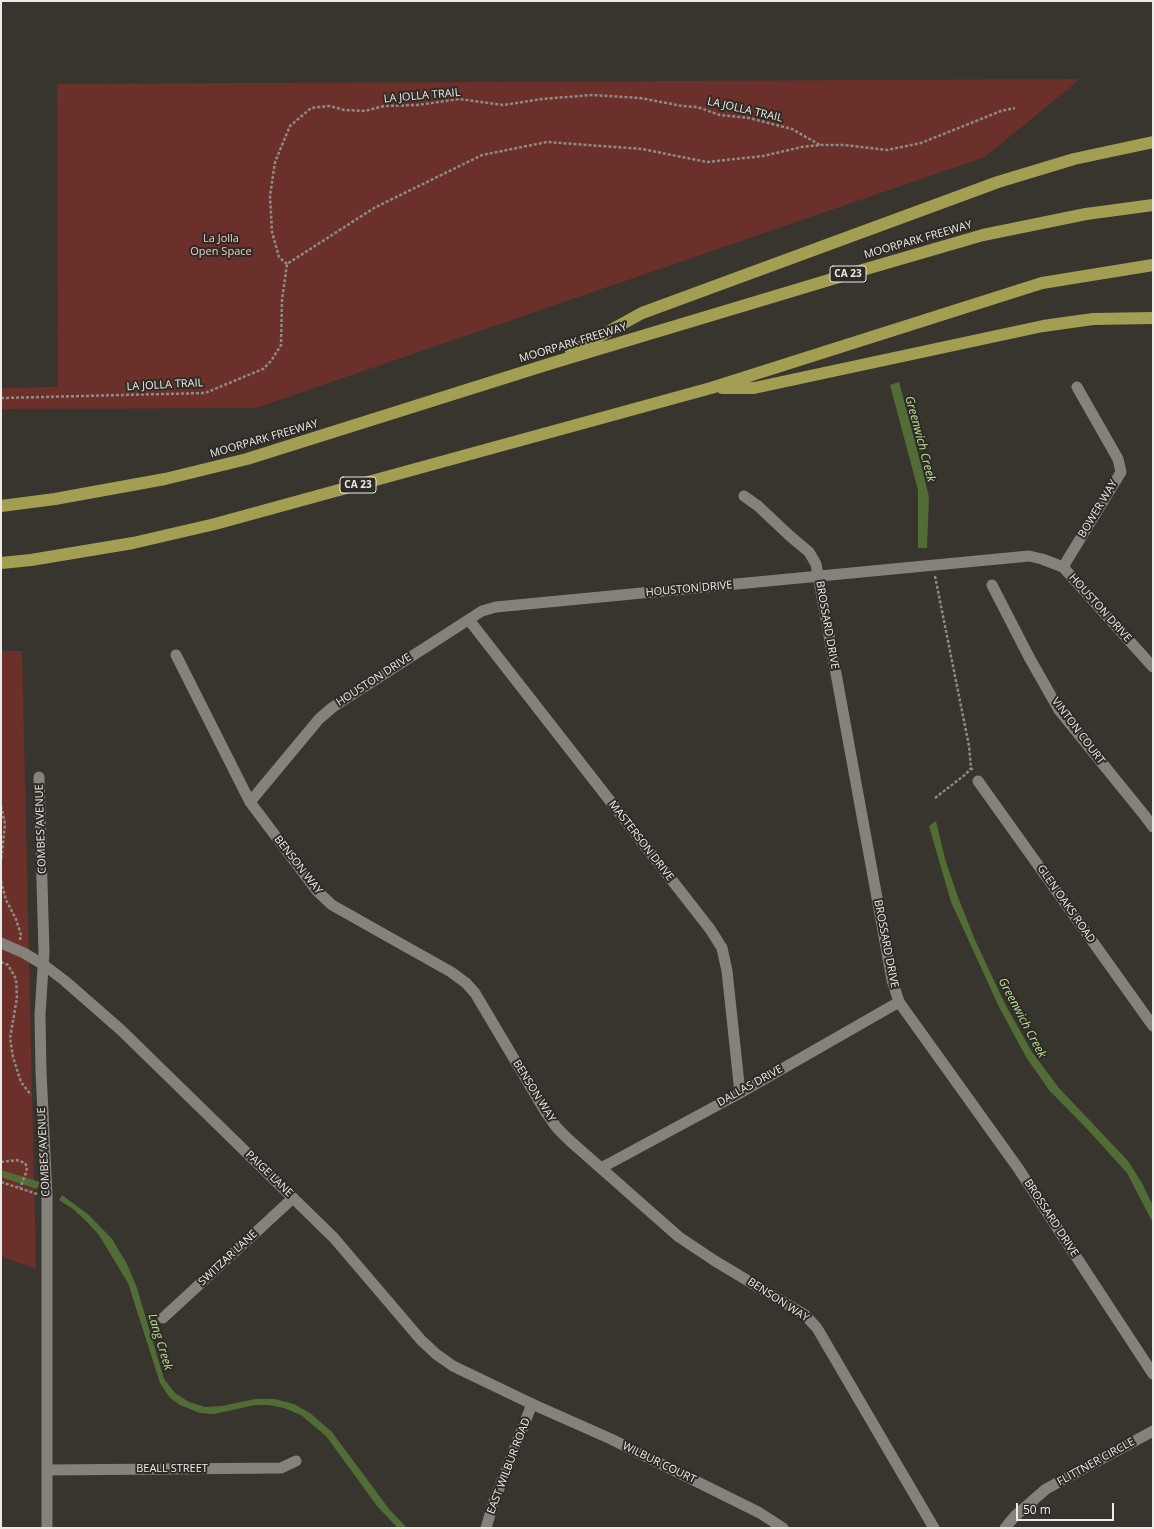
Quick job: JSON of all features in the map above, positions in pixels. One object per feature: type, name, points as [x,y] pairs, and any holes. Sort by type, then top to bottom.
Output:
[{"type":"highway","points":[[548,364],[642,313],[998,182],[1074,159],[1153,142]]},
{"type":"highway","name":"MOORPARK FREEWAY","points":[[1,506],[55,499],[165,479],[247,459],[548,364],[984,235],[1086,214],[1153,205]]},
{"type":"highway","name":"CA 23","points":[[1,563],[30,560],[133,543],[215,524],[710,388],[1042,283],[1153,265]]},
{"type":"highway","points":[[710,388],[754,388],[1043,326],[1093,319],[1130,317],[1153,318]]},
{"type":"street","name":"BOWER WAY","points":[[1063,567],[1121,472],[1118,459],[1076,387]]},
{"type":"street","name":"BROSSARD DRIVE","points":[[744,496],[758,506],[790,537],[809,552],[816,564],[892,980],[898,1002],[1018,1168],[1153,1374]]},
{"type":"street","name":"HOUSTON DRIVE","points":[[250,802],[319,719],[333,707],[482,612],[496,607],[1029,556],[1063,567],[1153,667]]},
{"type":"street","name":"VINTON COURT","points":[[992,585],[1029,657],[1059,710],[1153,827]]},
{"type":"street","name":"MASTERSON DRIVE","points":[[469,620],[710,929],[722,948],[727,971],[740,1093]]},
{"type":"street","name":"BENSON WAY","points":[[176,655],[250,802],[316,891],[332,905],[451,972],[466,983],[475,994],[545,1111],[557,1128],[569,1140],[679,1237],[805,1315],[817,1328],[934,1528]]},
{"type":"street","name":"COMBES AVENUE","points":[[39,777],[44,965],[40,1029],[47,1196],[47,1528]]},
{"type":"street","name":"GLEN OAKS ROAD","points":[[977,779],[1153,1026]]},
{"type":"street","name":"PAIGE LANE","points":[[1,943],[44,965],[66,981],[121,1030],[334,1238],[421,1340],[436,1354],[453,1366],[532,1404]]},
{"type":"street","name":"DALLAS DRIVE","points":[[601,1168],[740,1093],[898,1002]]},
{"type":"street","name":"SWITZAR LANE","points":[[163,1318],[293,1198]]},
{"type":"street","name":"EAST WILBUR ROAD","points":[[486,1528],[493,1504],[532,1404]]},
{"type":"street","name":"WILBUR COURT","points":[[532,1404],[611,1440],[753,1510],[783,1528]]},
{"type":"street","name":"FLITTNER CIRCLE","points":[[1005,1528],[1015,1516],[1046,1489],[1153,1431]]},
{"type":"street","name":"BEALL STREET","points":[[47,1470],[280,1468],[296,1461]]},
{"type":"path","name":"LA JOLLA TRAIL","points":[[287,264],[279,256],[272,232],[270,196],[275,162],[290,126],[311,108],[330,106],[344,110],[365,111],[384,106],[418,105],[459,99],[503,105],[542,99],[592,95],[640,98],[682,106],[697,107],[720,115],[749,118],[771,123],[792,129],[821,145]]},
{"type":"path","name":"LA JOLLA TRAIL","points":[[1,398],[205,393],[262,369],[271,361],[281,345],[282,300],[287,264],[374,208],[482,155],[548,142],[642,149],[707,162],[763,156],[802,147],[821,145],[844,145],[887,150],[921,143],[960,127],[1014,108]]},
{"type":"path","points":[[932,566],[967,738],[971,768],[977,779]]},
{"type":"path","points":[[935,798],[966,774],[971,768]]},
{"type":"path","points":[[1,806],[2,817],[5,824],[1,861]]},
{"type":"path","points":[[1,881],[6,900],[16,919],[21,935],[17,950]]},
{"type":"path","points":[[1,962],[8,965],[16,979],[17,998],[10,1038],[13,1058],[21,1082],[35,1100]]},
{"type":"path","points":[[1,1162],[22,1161],[25,1163],[27,1167],[26,1173],[21,1187]]},
{"type":"path","points":[[1,1182],[47,1196]]},
{"type":"green space","name":"La Jolla Open Space","points":[[1080,79],[985,157],[256,408],[1,409],[1,388],[58,387],[57,84]]},
{"type":"green space","points":[[1,651],[22,651],[36,1269],[1,1256]]},
{"type":"shaded area","points":[[899,382],[929,497],[927,548],[918,548],[918,490],[890,385]]},
{"type":"shaded area","points":[[936,821],[945,859],[958,897],[975,940],[1005,1004],[1032,1052],[1059,1088],[1128,1161],[1142,1183],[1153,1206],[1153,1223],[1127,1173],[1049,1090],[1026,1057],[999,1007],[951,902],[929,826]]},
{"type":"shaded area","points":[[1,1170],[40,1182],[37,1189],[1,1177]]},
{"type":"shaded area","points":[[62,1195],[89,1215],[112,1239],[127,1264],[137,1288],[164,1379],[175,1393],[189,1402],[205,1407],[222,1406],[255,1399],[275,1399],[294,1404],[310,1413],[332,1432],[389,1509],[407,1528],[398,1528],[377,1506],[326,1436],[301,1415],[284,1408],[269,1405],[255,1405],[214,1414],[200,1413],[180,1405],[170,1398],[160,1383],[128,1283],[99,1235],[73,1209],[59,1200]]},
{"type":"water label","name":"Greenwich Creek","points":[[920,439]]},
{"type":"water label","name":"Greenwich Creek","points":[[1022,1018]]},
{"type":"water label","name":"Lang Creek","points":[[160,1342]]}]
